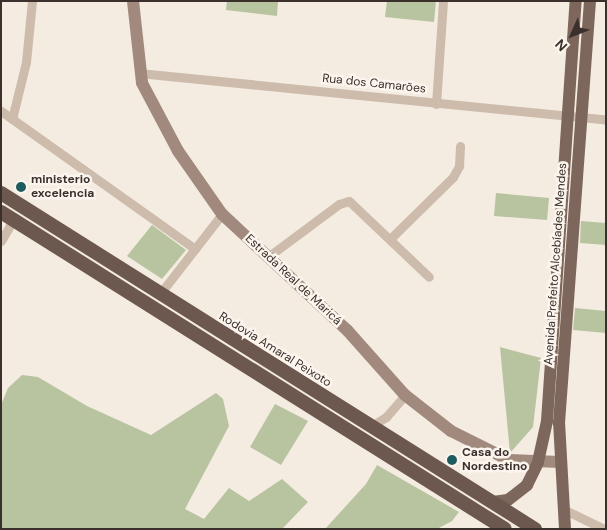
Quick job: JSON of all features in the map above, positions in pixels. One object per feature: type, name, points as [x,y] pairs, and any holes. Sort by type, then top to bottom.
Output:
[{"type":"highway","name":"Rodovia Amaral Peixoto","points":[[1,193],[159,295],[535,529]]},
{"type":"highway","points":[[7,216],[505,529]]},
{"type":"main road","name":"Estrada Real de Maricá","points":[[133,1],[139,73],[146,94],[167,133],[222,214],[347,330],[405,394],[451,431],[509,460],[560,462]]},
{"type":"main road","name":"Avenida Prefeito Alcebíades Mendes","points":[[565,529],[555,396],[568,116],[576,1]]},
{"type":"main road","name":"Avenida Prefeito Alcebíades Mendes","points":[[493,502],[508,500],[521,492],[538,462],[555,396],[590,1]]},
{"type":"street","points":[[12,119],[26,62],[32,1]]},
{"type":"street","points":[[436,104],[444,1]]},
{"type":"street","name":"Rua dos Camarões","points":[[139,73],[606,120]]},
{"type":"street","points":[[1,112],[195,249]]},
{"type":"street","points":[[391,238],[453,177],[459,166],[460,146]]},
{"type":"street","points":[[269,256],[345,201],[353,202],[429,277]]},
{"type":"street","points":[[159,295],[222,214]]},
{"type":"street","points":[[2,235],[7,216]]},
{"type":"street","points":[[370,427],[386,417],[405,394]]},
{"type":"street","points":[[383,435],[386,417]]},
{"type":"street","points":[[563,509],[604,529]]},
{"type":"green space","points":[[227,1],[278,1],[277,16],[226,10]]},
{"type":"green space","points":[[387,1],[436,1],[434,22],[385,17]]},
{"type":"green space","points":[[496,193],[549,198],[547,220],[494,216]]},
{"type":"green space","points":[[581,221],[606,223],[606,245],[580,243]]},
{"type":"green space","points":[[152,225],[186,250],[162,279],[127,256]]},
{"type":"green space","points":[[575,308],[606,311],[606,333],[573,330]]},
{"type":"green space","points":[[500,347],[541,358],[533,427],[510,453]]},
{"type":"green space","points":[[22,375],[38,377],[87,406],[151,435],[216,393],[223,399],[229,426],[185,509],[204,519],[229,488],[249,501],[282,479],[308,502],[282,529],[1,529],[1,405],[8,388]]},
{"type":"green space","points":[[275,404],[308,421],[281,465],[250,447]]},
{"type":"green space","points":[[377,465],[459,512],[452,521],[437,529],[325,529],[366,484]]},
{"type":"place","name":"ministerio excelencia","points":[[21,187]]},
{"type":"place","name":"Casa do Nordestino","points":[[452,460]]}]
